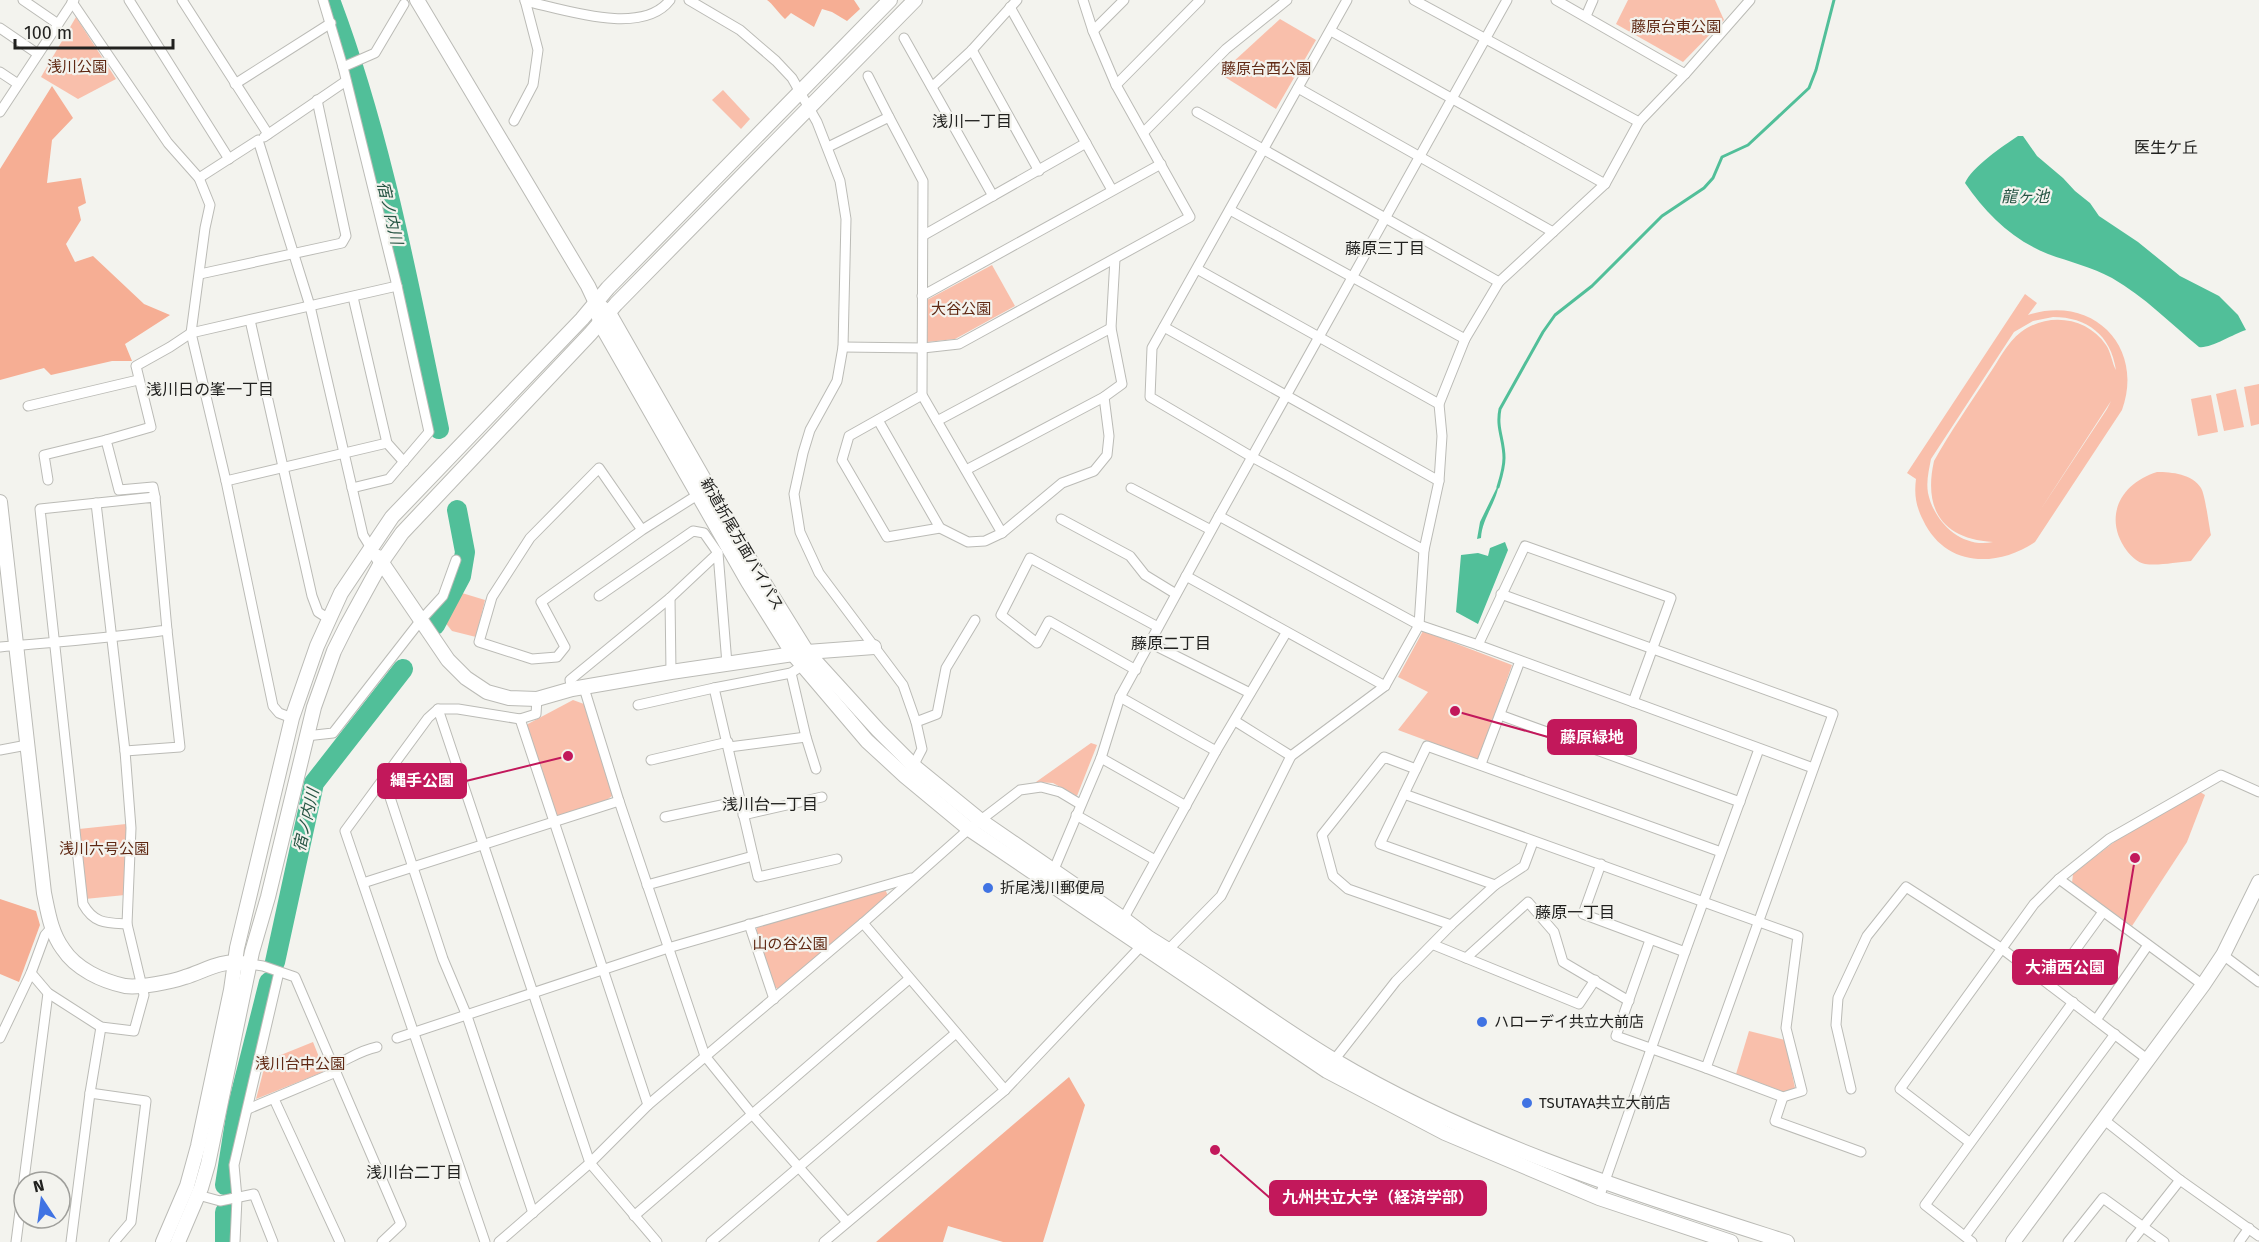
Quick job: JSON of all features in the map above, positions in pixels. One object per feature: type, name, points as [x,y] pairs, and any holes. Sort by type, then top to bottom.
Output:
[{"type":"street","points":[[23,0],[58,24]]},
{"type":"street","points":[[129,0],[230,159]]},
{"type":"street","points":[[182,0],[268,134]]},
{"type":"street","points":[[323,0],[346,65],[346,81],[397,286],[429,432],[389,479],[352,488]]},
{"type":"street","points":[[514,121],[533,85],[538,50],[525,1],[604,18],[634,19],[652,13],[670,0]]},
{"type":"street","points":[[689,0],[740,30],[792,78],[828,147],[840,181],[846,219],[843,347],[837,381],[810,430],[794,494],[800,532],[819,573],[903,685],[916,722],[922,749],[910,771]]},
{"type":"street","points":[[163,1242],[187,1186],[198,1146],[231,990],[234,961],[292,718],[303,681],[341,593],[392,517],[890,0]]},
{"type":"street","points":[[178,1242],[208,1164],[250,964],[314,706],[334,651],[381,563],[402,533],[616,304],[915,0]]},
{"type":"street","points":[[932,87],[972,50],[1017,0]]},
{"type":"street","points":[[843,347],[922,348],[959,344],[1190,217],[1116,85],[1093,31],[1083,0]]},
{"type":"street","points":[[1093,31],[1124,0]]},
{"type":"street","points":[[1116,85],[1200,0]]},
{"type":"street","points":[[1144,132],[1226,49],[1287,0]]},
{"type":"street","points":[[1347,0],[1152,348],[1150,397],[1252,457],[1424,550]]},
{"type":"street","points":[[1414,0],[1639,122]]},
{"type":"street","points":[[1050,877],[1101,758],[1120,697],[1218,516],[1320,338],[1507,0]]},
{"type":"street","points":[[1556,0],[1686,74]]},
{"type":"street","points":[[1586,16],[1593,0]]},
{"type":"street","points":[[1164,954],[1221,896],[1291,756],[1385,686],[1419,625],[1424,550],[1439,481],[1442,436],[1439,404],[1465,339],[1499,282],[1605,184],[1639,122],[1686,74],[1750,0]]},
{"type":"street","points":[[0,111],[73,1],[168,143],[200,178],[210,205],[191,333],[226,481],[273,706],[279,713],[292,718]]},
{"type":"street","points":[[346,65],[368,58],[375,53],[410,2],[588,286],[748,582],[799,661],[806,737],[816,769]]},
{"type":"street","points":[[1010,7],[1112,190]]},
{"type":"street","points":[[235,84],[331,23]]},
{"type":"street","points":[[0,28],[38,54]]},
{"type":"street","points":[[1331,31],[1605,184]]},
{"type":"street","points":[[904,38],[993,196]]},
{"type":"street","points":[[972,50],[1039,171]]},
{"type":"street","points":[[0,72],[18,84]]},
{"type":"street","points":[[868,76],[923,181],[922,395],[1002,533]]},
{"type":"street","points":[[200,178],[346,81]]},
{"type":"street","points":[[1298,88],[1553,231]]},
{"type":"street","points":[[200,274],[342,243],[346,236],[317,100]]},
{"type":"street","points":[[1197,112],[1499,282]]},
{"type":"street","points":[[828,147],[889,117]]},
{"type":"street","points":[[258,140],[310,306],[363,535],[448,660],[465,678],[487,692],[509,698],[537,699],[578,688],[671,672],[727,664],[799,661]]},
{"type":"street","points":[[924,235],[1086,143]]},
{"type":"street","points":[[922,296],[1161,164]]},
{"type":"street","points":[[1230,210],[1465,339]]},
{"type":"street","points":[[966,470],[1104,397],[1122,384],[1111,328],[1115,259]]},
{"type":"street","points":[[1197,269],[1439,404]]},
{"type":"street","points":[[44,455],[151,427],[136,366],[191,333],[397,286]]},
{"type":"street","points":[[353,297],[387,443],[404,462]]},
{"type":"street","name":"新道折尾方面バイパス","points":[[605,318],[753,565],[799,661],[878,730],[910,771],[974,824],[1120,923],[1144,942],[1330,1066]]},
{"type":"street","points":[[250,320],[312,596],[318,612],[329,619]]},
{"type":"street","points":[[1164,327],[1439,481]]},
{"type":"street","points":[[937,420],[1111,328]]},
{"type":"street","points":[[28,406],[138,380]]},
{"type":"street","points":[[922,395],[849,436],[842,460],[886,537],[940,528]]},
{"type":"street","points":[[878,420],[940,528],[968,542],[985,541],[1002,533],[1062,483],[1094,471],[1107,455],[1109,436],[1104,397]]},
{"type":"street","points":[[106,440],[119,489],[153,487],[180,747],[126,751]]},
{"type":"street","points":[[226,481],[387,443]]},
{"type":"street","points":[[40,445],[48,480]]},
{"type":"street","points":[[642,530],[599,468],[530,538],[492,597],[479,642],[532,659],[557,657],[565,647],[541,602],[642,530],[699,494]]},
{"type":"street","points":[[1131,488],[1211,530]]},
{"type":"street","points":[[128,924],[104,922],[89,916],[83,904],[40,509],[155,497]]},
{"type":"street","points":[[0,502],[44,892],[52,927],[63,949],[80,968],[126,986],[182,978],[234,961],[263,966],[295,977],[401,1224],[382,1242]]},
{"type":"street","points":[[31,973],[48,993],[101,1027],[134,1031],[144,995],[128,924],[131,828],[126,751],[96,503]]},
{"type":"street","points":[[1218,516],[1419,625],[1813,768]]},
{"type":"street","points":[[1061,519],[1130,556],[1145,575],[1176,594]]},
{"type":"street","points":[[599,596],[693,531],[704,533],[718,554],[727,664]]},
{"type":"street","points":[[1478,645],[1525,546],[1671,597],[1633,702]]},
{"type":"street","points":[[718,554],[670,598],[570,680],[578,688],[619,801],[705,1056],[752,1114],[847,1222]]},
{"type":"street","points":[[1136,670],[1049,621],[1037,643],[1001,615],[1030,558],[1158,627]]},
{"type":"street","points":[[306,736],[333,733],[421,620],[443,596],[456,560]]},
{"type":"street","points":[[1186,576],[1385,686]]},
{"type":"street","points":[[1501,594],[1833,714],[1706,1068]]},
{"type":"street","points":[[670,598],[671,672]]},
{"type":"street","points":[[916,722],[937,714],[946,668],[975,620]]},
{"type":"street","points":[[0,647],[112,638],[167,630]]},
{"type":"street","points":[[1120,923],[1216,751],[1286,633]]},
{"type":"street","points":[[1150,642],[1250,693]]},
{"type":"street","points":[[638,705],[714,688],[799,661],[874,647]]},
{"type":"street","points":[[1481,764],[1520,661]]},
{"type":"street","points":[[714,688],[758,877],[837,859]]},
{"type":"street","points":[[1120,697],[1216,751]]},
{"type":"street","points":[[485,1242],[345,831],[428,718],[438,709],[458,709],[519,720],[536,714],[537,699]]},
{"type":"street","points":[[438,709],[590,1163],[657,1242]]},
{"type":"street","points":[[1500,715],[1740,802]]},
{"type":"street","points":[[519,720],[648,1105]]},
{"type":"street","points":[[1235,721],[1291,756]]},
{"type":"street","points":[[651,760],[729,745],[806,737]]},
{"type":"street","points":[[0,750],[27,745]]},
{"type":"street","points":[[1495,885],[1380,844],[1427,746],[1721,852]]},
{"type":"street","points":[[1599,1198],[1759,749]]},
{"type":"street","points":[[1416,769],[1384,757],[1322,835],[1333,876],[1348,889],[1451,925]]},
{"type":"street","points":[[1101,758],[1186,806]]},
{"type":"street","points":[[1969,1142],[1900,1089],[2034,904],[2059,879],[2109,839],[2221,774],[2259,792]]},
{"type":"street","points":[[384,779],[443,959],[467,1017],[533,1213]]},
{"type":"street","points":[[499,1242],[590,1163],[648,1105],[863,923],[974,824],[1020,790],[1041,787],[1060,792],[1080,804]]},
{"type":"street","points":[[1404,794],[1798,936],[1786,1028],[1802,1091],[1783,1097],[1616,1036],[1650,940]]},
{"type":"street","points":[[743,815],[822,797]]},
{"type":"street","points":[[363,883],[619,801]]},
{"type":"street","points":[[665,817],[740,801]]},
{"type":"street","points":[[1076,815],[1155,860]]},
{"type":"street","points":[[1330,1066],[1396,981],[1434,945],[1451,925],[1495,885],[1524,867],[1533,842]]},
{"type":"street","points":[[647,885],[753,856]]},
{"type":"street","points":[[1601,864],[1583,914],[1685,952]]},
{"type":"street","points":[[397,1038],[467,1017],[668,948],[914,878]]},
{"type":"street","points":[[2059,879],[2203,985]]},
{"type":"street","points":[[2013,1242],[2203,985],[2223,955],[2259,882]]},
{"type":"street","points":[[1851,1089],[1836,1024],[1838,998],[1867,936],[1906,887],[2001,948],[2147,1059]]},
{"type":"street","points":[[1466,958],[1528,902],[1554,932],[1563,962],[1629,1001]]},
{"type":"street","points":[[2050,985],[2103,912]]},
{"type":"street","points":[[863,923],[1005,1090]]},
{"type":"street","points":[[749,924],[774,999]]},
{"type":"street","points":[[0,1038],[31,973],[45,935],[52,927]]},
{"type":"street","points":[[824,1242],[1005,1090],[1144,942]]},
{"type":"street","points":[[1434,945],[1579,1004],[1595,981]]},
{"type":"street","points":[[2096,1020],[2148,945]]},
{"type":"street","points":[[2223,955],[2259,982]]},
{"type":"street","points":[[235,1242],[237,1198],[234,1165],[279,972]]},
{"type":"street","points":[[634,1216],[909,979]]},
{"type":"street","points":[[16,1242],[48,993]]},
{"type":"street","points":[[2073,1002],[1925,1205],[1968,1239],[2115,1034]]},
{"type":"street","points":[[71,1242],[101,1027]]},
{"type":"street","points":[[711,1242],[956,1033]]},
{"type":"street","points":[[248,1109],[274,1099],[334,1069],[357,1052],[376,1047]]},
{"type":"street","points":[[1330,1066],[1482,1136],[1604,1183],[1787,1242]]},
{"type":"street","points":[[1330,1066],[1444,1133],[1599,1198],[1731,1242]]},
{"type":"street","points":[[90,1093],[146,1101],[131,1222],[114,1242]]},
{"type":"street","points":[[1783,1097],[1775,1121],[1861,1152]]},
{"type":"street","points":[[274,1099],[340,1242]]},
{"type":"street","points":[[2103,1119],[2180,1180],[2259,1236]]},
{"type":"street","points":[[2131,1242],[2180,1180]]},
{"type":"street","points":[[198,1195],[220,1201],[254,1194],[273,1242]]},
{"type":"street","points":[[2068,1242],[2103,1198],[2164,1242]]},
{"type":"street","points":[[2239,1242],[2249,1228]]},
{"type":"green space","name":"藤原台東公園","points":[[1628,0],[1715,0],[1724,20],[1683,62],[1616,24]]},
{"type":"green space","name":"浅川公園","points":[[76,17],[116,79],[78,99],[41,77]]},
{"type":"green space","name":"藤原台西公園","points":[[1280,19],[1316,40],[1276,109],[1220,74]]},
{"type":"green space","points":[[723,90],[750,119],[741,129],[712,100]]},
{"type":"green space","name":"大谷公園","points":[[992,265],[1015,306],[955,339],[927,342],[927,300]]},
{"type":"green space","points":[[2025,294],[2037,303],[2028,315],[2051,310],[2073,312],[2092,319],[2108,331],[2119,346],[2126,365],[2127,387],[2122,410],[2035,542],[2004,556],[1988,559],[1958,554],[1944,547],[1933,536],[1923,520],[1915,495],[1916,479],[1907,473]],"holes":[[[2053,317],[2076,320],[2095,330],[2109,347],[2116,370],[2106,345],[2088,328],[2078,323],[2066,320],[2043,322],[2021,332],[2011,341],[1934,461],[1931,478],[1932,494],[1941,519],[1949,528],[1961,535],[1993,542],[1982,543],[1960,537],[1951,531],[1943,523],[1931,504],[1927,484],[1931,459],[2014,332],[2033,321]],[[2111,401],[2107,409],[2039,512]]]},
{"type":"green space","points":[[2259,384],[2259,424],[2251,426],[2244,387]]},
{"type":"green space","points":[[2236,389],[2244,427],[2224,431],[2216,394]]},
{"type":"green space","points":[[2211,395],[2218,432],[2198,436],[2191,399]]},
{"type":"green space","points":[[2157,472],[2175,473],[2187,477],[2201,488],[2211,535],[2191,561],[2156,565],[2142,563],[2129,553],[2120,538],[2116,526],[2119,503],[2134,484]]},
{"type":"green space","points":[[462,593],[485,600],[476,637],[452,631],[444,621]]},
{"type":"green space","points":[[1423,631],[1512,665],[1479,760],[1398,730],[1428,692],[1398,677]]},
{"type":"green space","points":[[573,700],[584,704],[613,795],[607,800],[557,816],[526,725]]},
{"type":"green space","points":[[1091,743],[1097,745],[1077,796],[1053,783],[1036,782]]},
{"type":"green space","points":[[2200,792],[2205,795],[2187,842],[2132,926],[2072,883],[2073,874],[2118,839]]},
{"type":"green space","name":"浅川六号公園","points":[[126,824],[125,895],[85,899],[79,829]]},
{"type":"green space","name":"山の谷公園","points":[[885,889],[888,896],[779,989],[774,987],[756,931],[758,925]]},
{"type":"green space","points":[[1749,1031],[1785,1040],[1795,1088],[1784,1092],[1736,1074]]},
{"type":"green space","name":"浅川台中公園","points":[[313,1042],[323,1072],[256,1099],[266,1061]]},
{"type":"shaded area","points":[[767,0],[854,0],[860,9],[847,21],[822,9],[814,27],[791,13],[785,19]]},
{"type":"shaded area","points":[[52,86],[73,118],[52,140],[47,183],[81,178],[86,203],[78,207],[81,220],[66,244],[75,262],[93,256],[144,304],[170,315],[125,344],[132,361],[112,361],[51,375],[44,368],[0,380],[0,169]]},
{"type":"shaded area","points":[[0,899],[36,911],[40,925],[19,982],[0,974]]},
{"type":"shaded area","points":[[1069,1077],[1085,1105],[1043,1242],[1003,1242],[948,1226],[943,1242],[876,1242]]},
{"type":"water","name":"龍ヶ池","points":[[2018,136],[2023,136],[2037,156],[2090,203],[2099,216],[2138,242],[2180,276],[2219,296],[2238,315],[2246,330],[2215,344],[2199,347],[2124,285],[2097,271],[2035,248],[2001,225],[1965,183],[1981,164]]},
{"type":"water","points":[[1499,483],[1481,538],[1477,539],[1480,522]]},
{"type":"water","points":[[1505,542],[1508,550],[1478,624],[1456,612],[1461,555],[1478,553],[1488,556],[1490,548]]},
{"type":"waterway","name":"宿ノ内川","points":[[330,0],[365,105],[393,213],[439,429]]},
{"type":"waterway","points":[[1498,487],[1504,458],[1499,422],[1500,409],[1543,332],[1555,315],[1592,286],[1662,216],[1704,188],[1713,178],[1722,157],[1748,145],[1809,88],[1816,70],[1834,0]]},
{"type":"waterway","name":"宿ノ内川","points":[[435,625],[461,576],[465,552],[457,510]]},
{"type":"waterway","name":"宿ノ内川","points":[[275,962],[314,783],[403,669]]},
{"type":"waterway","name":"宿ノ内川","points":[[225,1185],[237,1109],[269,982]]},
{"type":"waterway","name":"宿ノ内川","points":[[225,1212],[225,1242]]},
{"type":"place","name":"藤原緑地","points":[[1455,711]]},
{"type":"place","name":"縄手公園","points":[[568,756]]},
{"type":"place","name":"大浦西公園","points":[[2135,858]]},
{"type":"place","name":"折尾浅川郵便局","points":[[988,888]]},
{"type":"place","name":"ハローデイ共立大前店","points":[[1482,1022]]},
{"type":"place","name":"TSUTAYA共立大前店","points":[[1527,1103]]},
{"type":"place","name":"九州共立大学（経済学部）","points":[[1215,1150]]},
{"type":"district","name":"浅川一丁目","points":[[972,121]]},
{"type":"district","name":"医生ケ丘","points":[[2166,147]]},
{"type":"district","name":"藤原三丁目","points":[[1385,248]]},
{"type":"district","name":"浅川日の峯一丁目","points":[[210,389]]},
{"type":"district","name":"藤原二丁目","points":[[1171,643]]},
{"type":"district","name":"浅川台一丁目","points":[[770,804]]},
{"type":"district","name":"藤原一丁目","points":[[1575,912]]},
{"type":"district","name":"浅川台二丁目","points":[[414,1172]]}]
